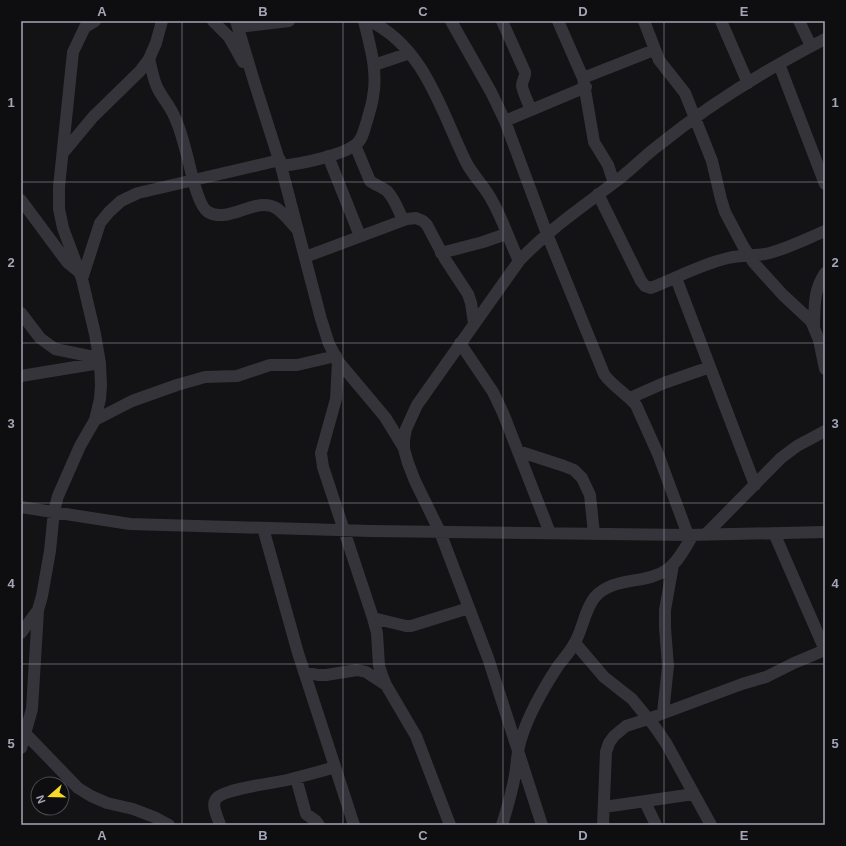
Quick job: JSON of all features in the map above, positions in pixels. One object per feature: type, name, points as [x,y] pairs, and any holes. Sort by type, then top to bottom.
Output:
[{"type":"street","points":[[21,748],[23,731],[32,709],[38,610],[42,596],[54,512],[62,484],[80,446],[95,420],[100,399],[101,385],[95,334],[81,276],[63,228],[59,209],[58,187],[63,153],[73,52],[86,27],[95,21]]},
{"type":"street","points":[[63,153],[84,127],[149,60],[156,43],[162,21]]},
{"type":"street","points":[[213,21],[228,37],[253,78]]},
{"type":"street","points":[[289,21],[237,24],[280,163],[321,319],[329,344],[337,359],[385,417],[404,449],[415,481],[440,532],[488,658],[542,825]]},
{"type":"street","points":[[81,276],[100,223],[121,201],[138,193],[194,180],[280,163],[294,164],[328,156],[355,145],[363,135],[373,96],[374,65],[364,21]]},
{"type":"street","points":[[370,21],[391,34],[410,53],[424,73],[437,97],[467,163],[491,198],[518,261]]},
{"type":"street","points":[[452,21],[491,92],[505,121],[547,234],[604,374],[636,405],[691,535]]},
{"type":"street","points":[[502,21],[525,72],[522,87],[531,110]]},
{"type":"street","points":[[558,21],[585,83],[594,142],[608,165],[614,183]]},
{"type":"street","points":[[644,21],[654,50],[664,67],[685,93],[696,117],[712,161],[725,212],[748,255],[783,295],[811,321],[819,340],[825,369]]},
{"type":"street","points":[[721,21],[748,83]]},
{"type":"street","points":[[799,21],[811,46]]},
{"type":"street","points":[[404,449],[406,429],[417,405],[518,261],[575,211],[614,183],[657,146],[696,117],[779,64],[825,39]]},
{"type":"street","points":[[505,121],[531,110],[654,50]]},
{"type":"street","points":[[374,65],[410,53]]},
{"type":"street","points":[[149,60],[156,84],[176,118],[179,126],[202,206],[208,212],[223,215],[263,205],[270,206],[277,208],[299,231]]},
{"type":"street","points":[[779,64],[824,177]]},
{"type":"street","points":[[355,145],[370,180],[375,185],[386,190],[390,194],[403,220]]},
{"type":"street","points":[[328,156],[360,236]]},
{"type":"street","points":[[598,194],[641,282],[645,286],[651,288],[720,260],[748,255],[765,254],[825,231]]},
{"type":"street","points":[[21,200],[67,262],[81,276]]},
{"type":"street","points":[[305,257],[403,220],[416,218],[428,225],[441,253],[468,294],[474,323]]},
{"type":"street","points":[[441,253],[483,242],[506,234]]},
{"type":"street","points":[[814,326],[816,291],[818,284],[825,273]]},
{"type":"street","points":[[676,278],[755,485]]},
{"type":"street","points":[[21,312],[46,344],[55,349],[99,361]]},
{"type":"street","points":[[460,343],[492,392],[503,413],[550,533]]},
{"type":"street","points":[[95,420],[132,402],[177,385],[205,377],[237,376],[270,366],[337,359]]},
{"type":"street","points":[[337,359],[336,399],[321,453],[321,459],[373,618],[377,633],[380,666],[386,685],[416,736],[450,825]]},
{"type":"street","points":[[21,376],[99,361]]},
{"type":"street","points":[[630,398],[664,383],[710,367]]},
{"type":"street","points":[[706,534],[781,458],[797,446],[825,431]]},
{"type":"street","points":[[518,451],[574,470],[582,478],[590,495],[594,534]]},
{"type":"street","points":[[21,507],[130,524],[344,530],[594,534],[691,535],[825,532]]},
{"type":"street","points":[[263,528],[304,672],[354,825]]},
{"type":"street","points":[[694,794],[645,802],[605,818],[606,752],[609,743],[614,736],[626,726],[664,714],[742,684],[766,678],[794,662],[825,650],[774,533]]},
{"type":"street","points":[[502,825],[515,776],[518,752],[529,715],[558,665],[575,643],[591,602],[604,590],[614,585],[657,575],[666,570],[672,565],[691,535]]},
{"type":"street","points":[[664,714],[668,666],[665,610],[672,565]]},
{"type":"street","points":[[373,618],[411,626],[469,608]]},
{"type":"street","points":[[21,633],[38,610]]},
{"type":"street","points":[[575,643],[604,677],[632,699],[666,743],[711,825]]},
{"type":"street","points":[[304,672],[326,675],[357,670],[366,672],[386,685]]},
{"type":"street","points":[[23,731],[78,788],[107,803],[133,809],[154,817],[169,825]]},
{"type":"street","points":[[220,825],[214,804],[215,800],[219,796],[246,787],[296,778],[335,767]]},
{"type":"street","points":[[296,778],[306,814],[319,825]]},
{"type":"street","points":[[645,802],[656,825]]}]
